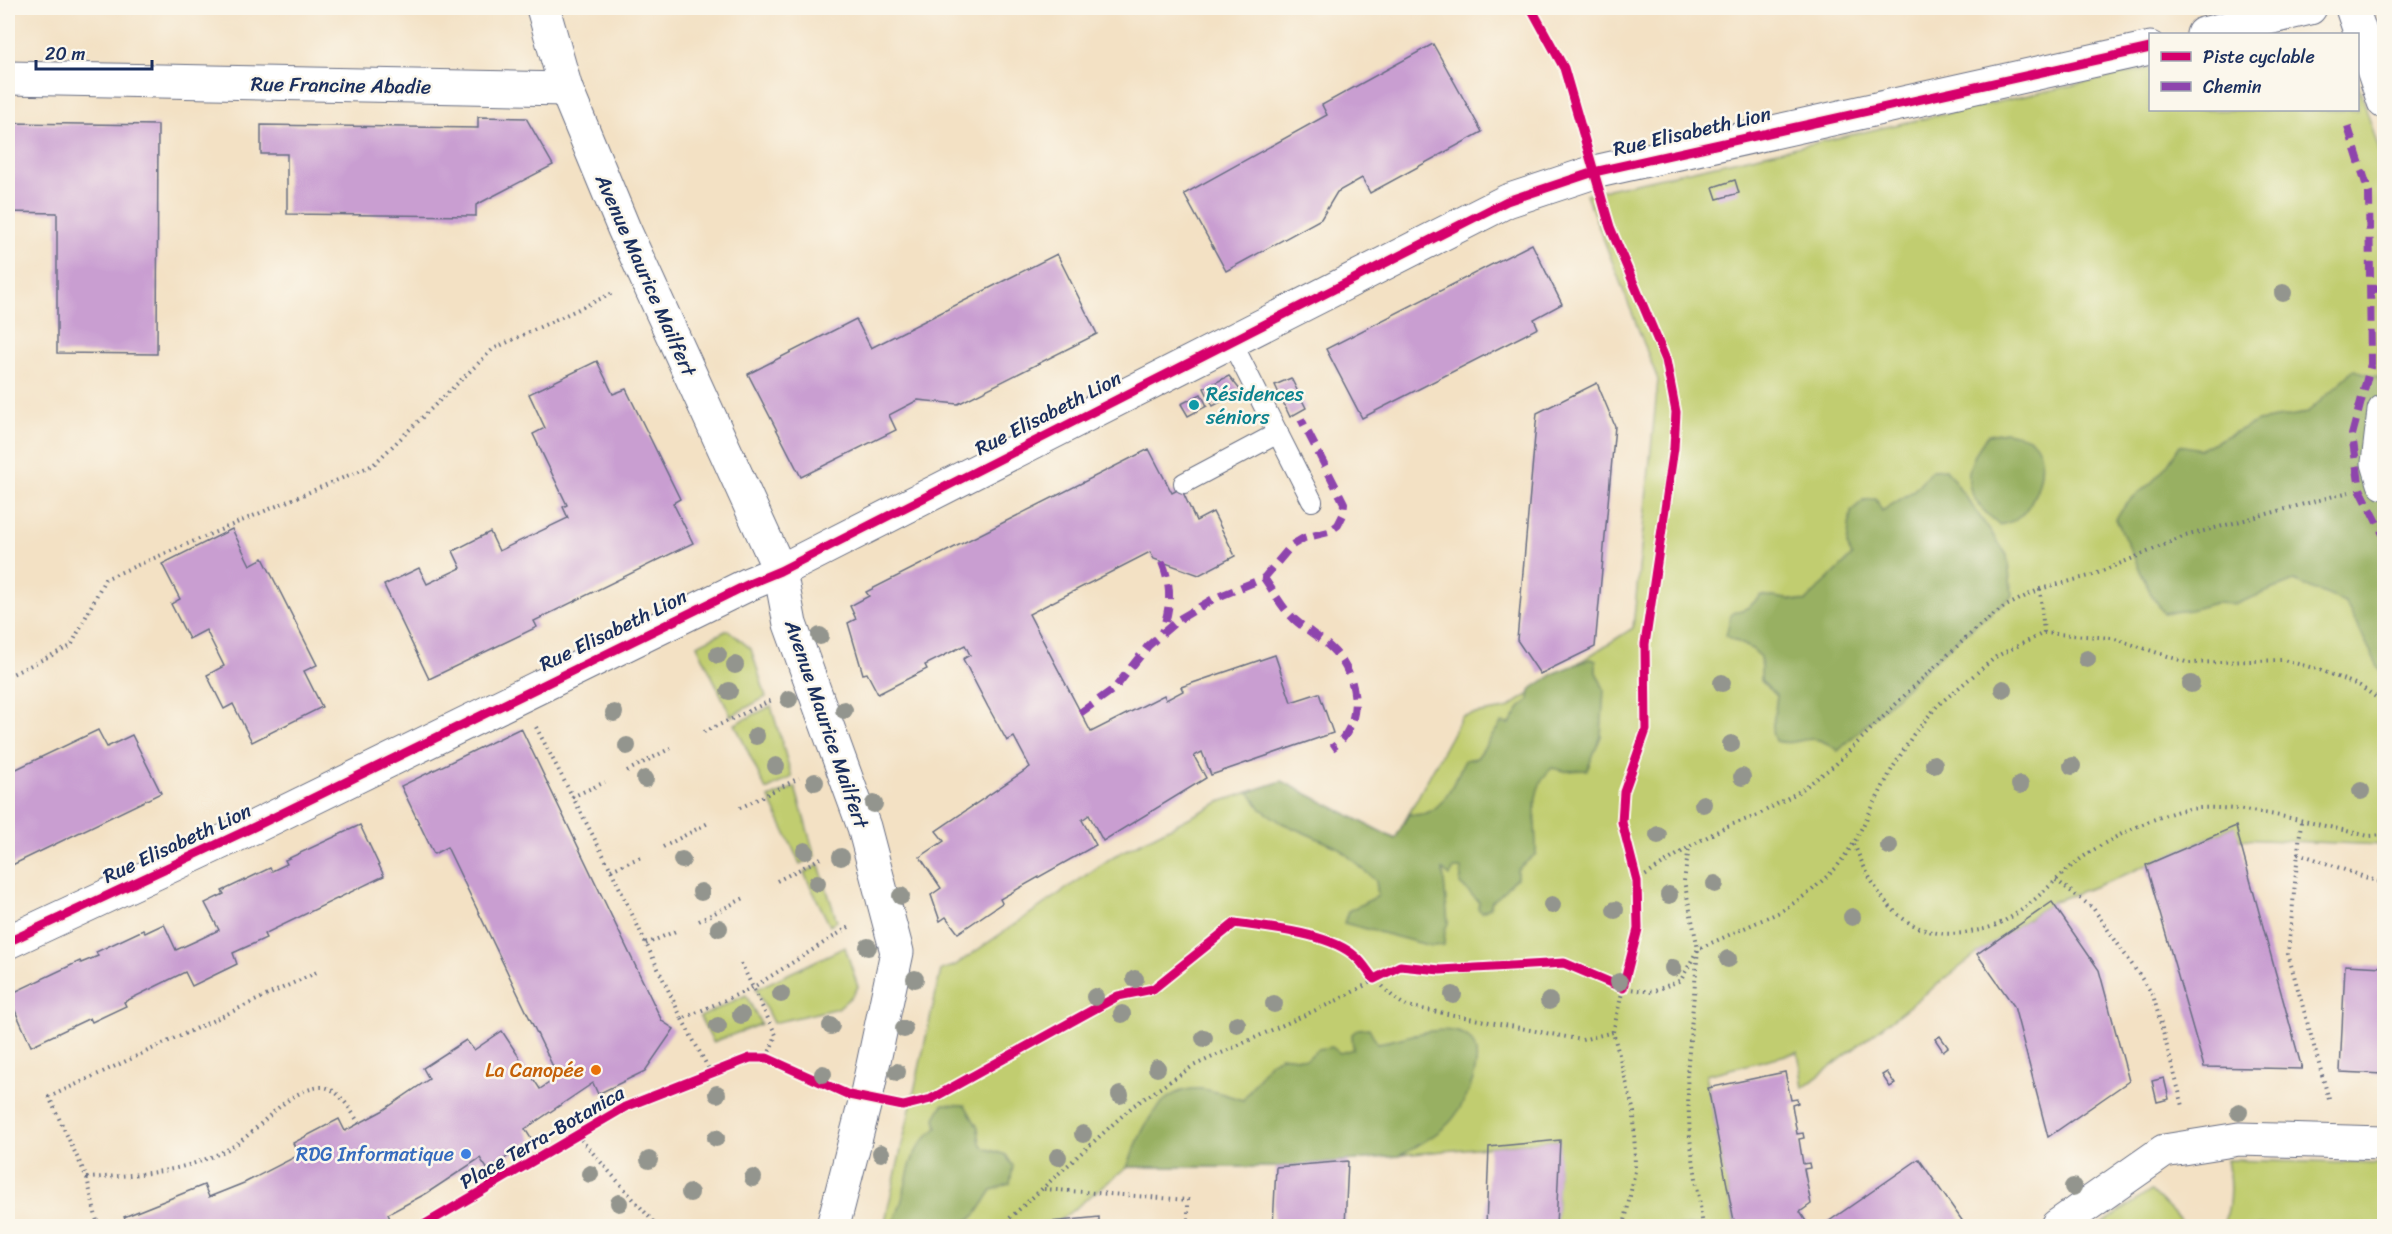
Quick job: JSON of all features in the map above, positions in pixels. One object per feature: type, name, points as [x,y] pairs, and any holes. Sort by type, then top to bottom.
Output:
[{"type":"street","name":"Avenue Maurice Mailfert","points":[[543,8],[566,89],[634,252],[780,571],[790,624],[864,826],[897,952],[866,1098],[833,1227]]},
{"type":"street","points":[[2207,33],[2310,8]]},
{"type":"street","points":[[2352,8],[2385,102]]},
{"type":"street","name":"Rue Elisabeth Lion","points":[[8,942],[254,827],[780,571],[1507,201],[1594,172],[2149,48]]},
{"type":"street","name":"Rue Francine Abadie","points":[[8,78],[566,89]]},
{"type":"street","points":[[2384,483],[2378,463],[2385,411]]},
{"type":"street","points":[[2057,1227],[2164,1151],[2239,1139],[2385,1143]]},
{"type":"lane","points":[[1231,341],[1312,501]]},
{"type":"lane","points":[[1184,483],[1278,433]]},
{"type":"path","points":[[8,676],[71,646],[105,579],[374,465],[494,349],[615,292]]},
{"type":"path","points":[[1624,1227],[1635,1171],[1635,1112],[1613,1032],[1638,929],[1637,881],[1725,826],[1756,816],[1800,791],[1836,764],[1980,625],[2004,607],[2040,589],[2093,575],[2185,536],[2384,483]]},
{"type":"path","points":[[2040,589],[2044,633]]},
{"type":"path","points":[[1001,1227],[1133,1106],[1193,1066],[1340,999],[1400,966],[1440,970],[1564,963],[1623,988],[1652,992],[1681,980],[1698,949],[1782,911],[1810,892],[1836,868],[1854,843],[1892,769],[1913,735],[1938,705],[1997,656],[2044,633],[2112,638],[2189,663],[2283,660],[2317,669],[2360,686],[2385,703]]},
{"type":"path","points":[[2380,699],[2385,695]]},
{"type":"path","points":[[704,732],[774,699]]},
{"type":"path","points":[[536,726],[711,1073]]},
{"type":"path","points":[[627,771],[673,747]]},
{"type":"path","points":[[740,808],[799,778]]},
{"type":"path","points":[[572,797],[605,782]]},
{"type":"path","points":[[1854,843],[1864,870],[1881,896],[1904,921],[1922,931],[1950,935],[1980,931],[2006,920],[2080,859],[2114,838],[2174,812],[2230,807],[2368,836],[2385,835]]},
{"type":"path","points":[[663,847],[710,822]]},
{"type":"path","points":[[2301,822],[2288,954],[2330,1103]]},
{"type":"path","points":[[1689,847],[1684,881],[1698,949],[1687,1074],[1690,1138],[1703,1227]]},
{"type":"path","points":[[2298,854],[2385,884]]},
{"type":"path","points":[[610,870],[641,857]]},
{"type":"path","points":[[777,882],[823,857]]},
{"type":"path","points":[[2056,880],[2093,908],[2153,996],[2183,1106],[2188,1146]]},
{"type":"path","points":[[699,921],[746,897]]},
{"type":"path","points":[[915,1103],[931,1099],[1118,996],[1153,989],[1235,923],[1295,931],[1344,948],[1356,957],[1395,1000],[1407,1006],[1582,1040],[1613,1032]]},
{"type":"path","points":[[682,1019],[752,988],[849,927]]},
{"type":"path","points":[[646,944],[678,930]]},
{"type":"path","points":[[741,963],[776,1035],[767,1058],[839,1090]]},
{"type":"path","points":[[98,1227],[87,1178],[49,1097],[317,972]]},
{"type":"path","points":[[87,1178],[153,1174],[208,1159],[252,1133],[285,1103],[301,1094],[322,1087],[332,1090],[340,1097],[359,1123]]},
{"type":"path","points":[[578,1135],[657,1227]]},
{"type":"path","points":[[1043,1189],[1188,1200],[1188,1227]]},
{"type":"green space","points":[[2149,68],[2149,111],[2359,111],[2359,86],[2384,166],[2384,845],[2239,839],[2235,826],[2113,880],[2052,902],[1977,954],[1803,1088],[1798,1052],[1706,1075],[1735,1226],[1556,1226],[1559,1140],[1276,1167],[1127,1167],[1059,1221],[1041,1223],[1039,1226],[884,1226],[941,970],[954,966],[1114,856],[1222,801],[1282,781],[1395,839],[1462,716],[1506,709],[1633,628],[1658,380],[1586,194]]},
{"type":"green space","points":[[2354,370],[2380,378],[2384,387],[2384,678],[2345,602],[2294,581],[2236,604],[2215,603],[2190,610],[2164,613],[2151,594],[2116,519],[2128,502],[2161,473],[2180,445],[2200,449],[2258,421],[2307,413]]},
{"type":"green space","points":[[2006,432],[2029,438],[2036,446],[2042,467],[2036,491],[2025,511],[2018,518],[2000,525],[1987,514],[1972,494],[1969,472],[1972,461],[1988,435]]},
{"type":"green space","points":[[1946,469],[2007,555],[2012,596],[1951,645],[1838,751],[1819,740],[1775,741],[1772,732],[1777,696],[1761,681],[1761,657],[1752,649],[1726,636],[1731,614],[1749,607],[1761,595],[1805,602],[1852,556],[1847,545],[1851,511],[1864,500],[1876,499],[1882,511],[1912,492],[1932,470]]},
{"type":"green space","points":[[728,630],[751,649],[766,697],[731,716],[697,645]]},
{"type":"green space","points":[[1590,659],[1596,660],[1596,672],[1604,689],[1601,736],[1587,770],[1565,771],[1552,768],[1544,777],[1536,797],[1536,854],[1517,870],[1517,878],[1492,901],[1490,908],[1482,912],[1478,909],[1479,902],[1460,884],[1462,869],[1454,869],[1450,876],[1443,870],[1448,923],[1444,945],[1431,946],[1344,923],[1348,911],[1378,896],[1376,881],[1339,848],[1282,823],[1261,809],[1249,792],[1282,781],[1395,839],[1409,814],[1420,815],[1438,806],[1445,798],[1465,760],[1477,758],[1501,723],[1510,724],[1520,708],[1529,700],[1530,690],[1555,673]]},
{"type":"green space","points":[[771,706],[792,777],[766,790],[735,724]]},
{"type":"green space","points":[[795,787],[815,856],[800,864],[769,798]]},
{"type":"green space","points":[[819,865],[837,921],[830,926],[804,873]]},
{"type":"green space","points":[[845,947],[858,987],[853,995],[838,1008],[773,1023],[756,989]]},
{"type":"green space","points":[[746,995],[761,1024],[713,1042],[700,1017]]},
{"type":"green space","points":[[1369,1028],[1377,1043],[1438,1030],[1448,1030],[1469,1038],[1475,1048],[1474,1075],[1463,1103],[1449,1123],[1419,1145],[1399,1156],[1276,1167],[1127,1167],[1152,1114],[1173,1095],[1186,1090],[1202,1089],[1243,1100],[1268,1064],[1280,1056],[1307,1059],[1318,1049],[1332,1047],[1340,1053],[1353,1049],[1352,1034],[1358,1029]]},
{"type":"green space","points":[[943,1104],[965,1105],[978,1128],[980,1143],[984,1148],[1006,1155],[1013,1166],[1010,1184],[992,1190],[976,1215],[959,1226],[890,1226],[902,1201],[916,1151],[937,1128],[935,1118]]},
{"type":"green space","points":[[2227,1160],[2384,1164],[2384,1226],[2223,1226],[2230,1193]]},
{"type":"green space","points":[[2151,1191],[2186,1226],[2099,1226]]},
{"type":"building","points":[[1433,44],[1482,132],[1370,193],[1362,178],[1337,192],[1321,219],[1226,271],[1184,194],[1327,115],[1322,105]]},
{"type":"building","points":[[478,117],[526,118],[553,165],[476,205],[476,216],[287,214],[287,154],[261,154],[261,125],[478,128]]},
{"type":"building","points":[[8,123],[158,125],[157,354],[57,353],[57,213],[8,212]]},
{"type":"building","points":[[1735,180],[1739,193],[1717,199],[1713,187]]},
{"type":"building","points":[[1532,244],[1562,304],[1534,319],[1538,328],[1362,418],[1326,349]]},
{"type":"building","points":[[1057,254],[1097,334],[958,404],[918,400],[889,415],[896,430],[801,477],[748,374],[856,319],[871,348]]},
{"type":"building","points":[[597,361],[613,394],[626,389],[680,499],[673,503],[693,543],[534,621],[537,627],[429,679],[384,585],[419,568],[427,584],[461,568],[453,551],[490,532],[499,551],[568,518],[563,507],[567,505],[533,434],[545,428],[529,394]]},
{"type":"building","points":[[1229,376],[1241,391],[1213,406],[1204,388]]},
{"type":"building","points":[[1291,378],[1306,408],[1290,417],[1275,385]]},
{"type":"building","points":[[1597,383],[1615,426],[1595,647],[1540,674],[1517,640],[1537,413]]},
{"type":"building","name":"Résidences séniors","points":[[1201,394],[1207,406],[1188,416],[1181,404]]},
{"type":"building","points":[[1149,449],[1172,493],[1181,488],[1196,521],[1213,512],[1235,556],[1199,575],[1154,559],[1150,552],[1029,614],[1091,732],[1164,695],[1166,700],[1183,691],[1181,687],[1275,655],[1291,702],[1319,693],[1333,733],[1211,775],[1202,752],[1194,756],[1206,778],[1103,841],[1089,815],[1082,820],[1096,845],[1000,899],[1002,903],[958,933],[946,917],[940,921],[931,895],[941,888],[920,857],[944,841],[936,831],[1030,767],[1014,737],[1007,741],[988,707],[963,659],[970,655],[965,645],[925,665],[927,669],[878,694],[867,673],[863,674],[848,623],[856,619],[850,606],[869,596],[866,592]]},
{"type":"building","points":[[232,529],[250,565],[263,558],[317,665],[304,671],[322,707],[252,742],[233,704],[224,709],[207,675],[224,666],[206,630],[189,639],[171,604],[180,599],[162,564]]},
{"type":"building","points":[[521,728],[662,1021],[674,1029],[645,1071],[598,1094],[593,1083],[525,1129],[532,1140],[488,1170],[480,1158],[427,1193],[388,1214],[393,1226],[128,1226],[124,1217],[204,1185],[209,1197],[244,1183],[299,1155],[293,1143],[339,1119],[345,1131],[382,1111],[429,1079],[423,1068],[466,1040],[474,1050],[502,1031],[540,1089],[558,1077],[447,847],[434,854],[401,786]]},
{"type":"building","points":[[98,730],[107,747],[132,735],[161,793],[8,867],[8,773]]},
{"type":"building","points":[[360,825],[384,876],[264,934],[266,938],[233,953],[237,964],[192,986],[185,972],[124,1002],[126,1006],[92,1022],[90,1018],[31,1046],[8,995],[80,961],[81,963],[98,956],[96,952],[143,930],[145,933],[164,924],[176,950],[219,930],[205,903],[224,894],[222,891],[270,868],[272,871],[287,864],[285,860]]},
{"type":"building","points":[[2236,826],[2302,1069],[2204,1067],[2146,865]]},
{"type":"building","points":[[2052,902],[2099,970],[2129,1081],[2048,1137],[2014,1006],[1977,954]]},
{"type":"building","points":[[2345,965],[2384,967],[2384,1074],[2340,1072]]},
{"type":"building","points":[[1940,1036],[1948,1047],[1943,1051],[1935,1039]]},
{"type":"building","points":[[1785,1072],[1791,1100],[1797,1099],[1798,1103],[1792,1105],[1797,1134],[1803,1133],[1804,1138],[1799,1139],[1803,1164],[1809,1163],[1810,1168],[1804,1169],[1811,1204],[1800,1212],[1809,1226],[1735,1226],[1708,1088]]},
{"type":"building","points":[[1887,1072],[1895,1084],[1890,1087],[1882,1075]]},
{"type":"building","points":[[2164,1078],[2169,1099],[2157,1102],[2152,1081]]},
{"type":"building","points":[[1560,1140],[1556,1226],[1486,1226],[1489,1147]]},
{"type":"building","points":[[1919,1159],[1966,1226],[1822,1226]]},
{"type":"building","points":[[1348,1161],[1345,1226],[1273,1226],[1276,1167]]},
{"type":"building","points":[[1099,1217],[1099,1226],[1039,1226],[1041,1223]]},
{"type":"marked path","points":[[2348,127],[2369,193],[2371,364],[2352,435],[2360,489],[2384,536]]},
{"type":"marked path","points":[[2370,290],[2384,287]]},
{"type":"marked path","points":[[1080,713],[1115,688],[1148,646],[1178,620],[1213,599],[1264,578],[1292,545],[1304,538],[1329,532],[1338,525],[1343,515],[1344,503],[1301,419]]},
{"type":"marked path","points":[[1162,562],[1169,589],[1167,614],[1162,632]]},
{"type":"marked path","points":[[1264,578],[1290,615],[1325,642],[1349,674],[1355,701],[1354,714],[1343,739],[1332,748]]},
{"type":"cycle path","name":"Place Terra-Botanica","points":[[422,1226],[625,1107],[750,1058],[767,1058],[849,1095],[903,1106],[931,1099],[1118,996],[1153,989],[1235,923],[1298,933],[1331,942],[1356,957],[1374,979],[1400,966],[1440,970],[1564,963],[1623,988],[1638,929],[1637,881],[1622,822],[1624,792],[1646,730],[1645,644],[1674,448],[1676,412],[1666,360],[1610,227],[1564,68],[1531,8]]},
{"type":"cycle path","points":[[8,942],[254,827],[749,584],[780,571],[1507,201],[1594,172],[2149,48]]},
{"type":"place","name":"Résidences séniors","points":[[1194,405]]},
{"type":"place","name":"La Canopée","points":[[596,1070]]},
{"type":"place","name":"RDG Informatique","points":[[466,1154]]}]
